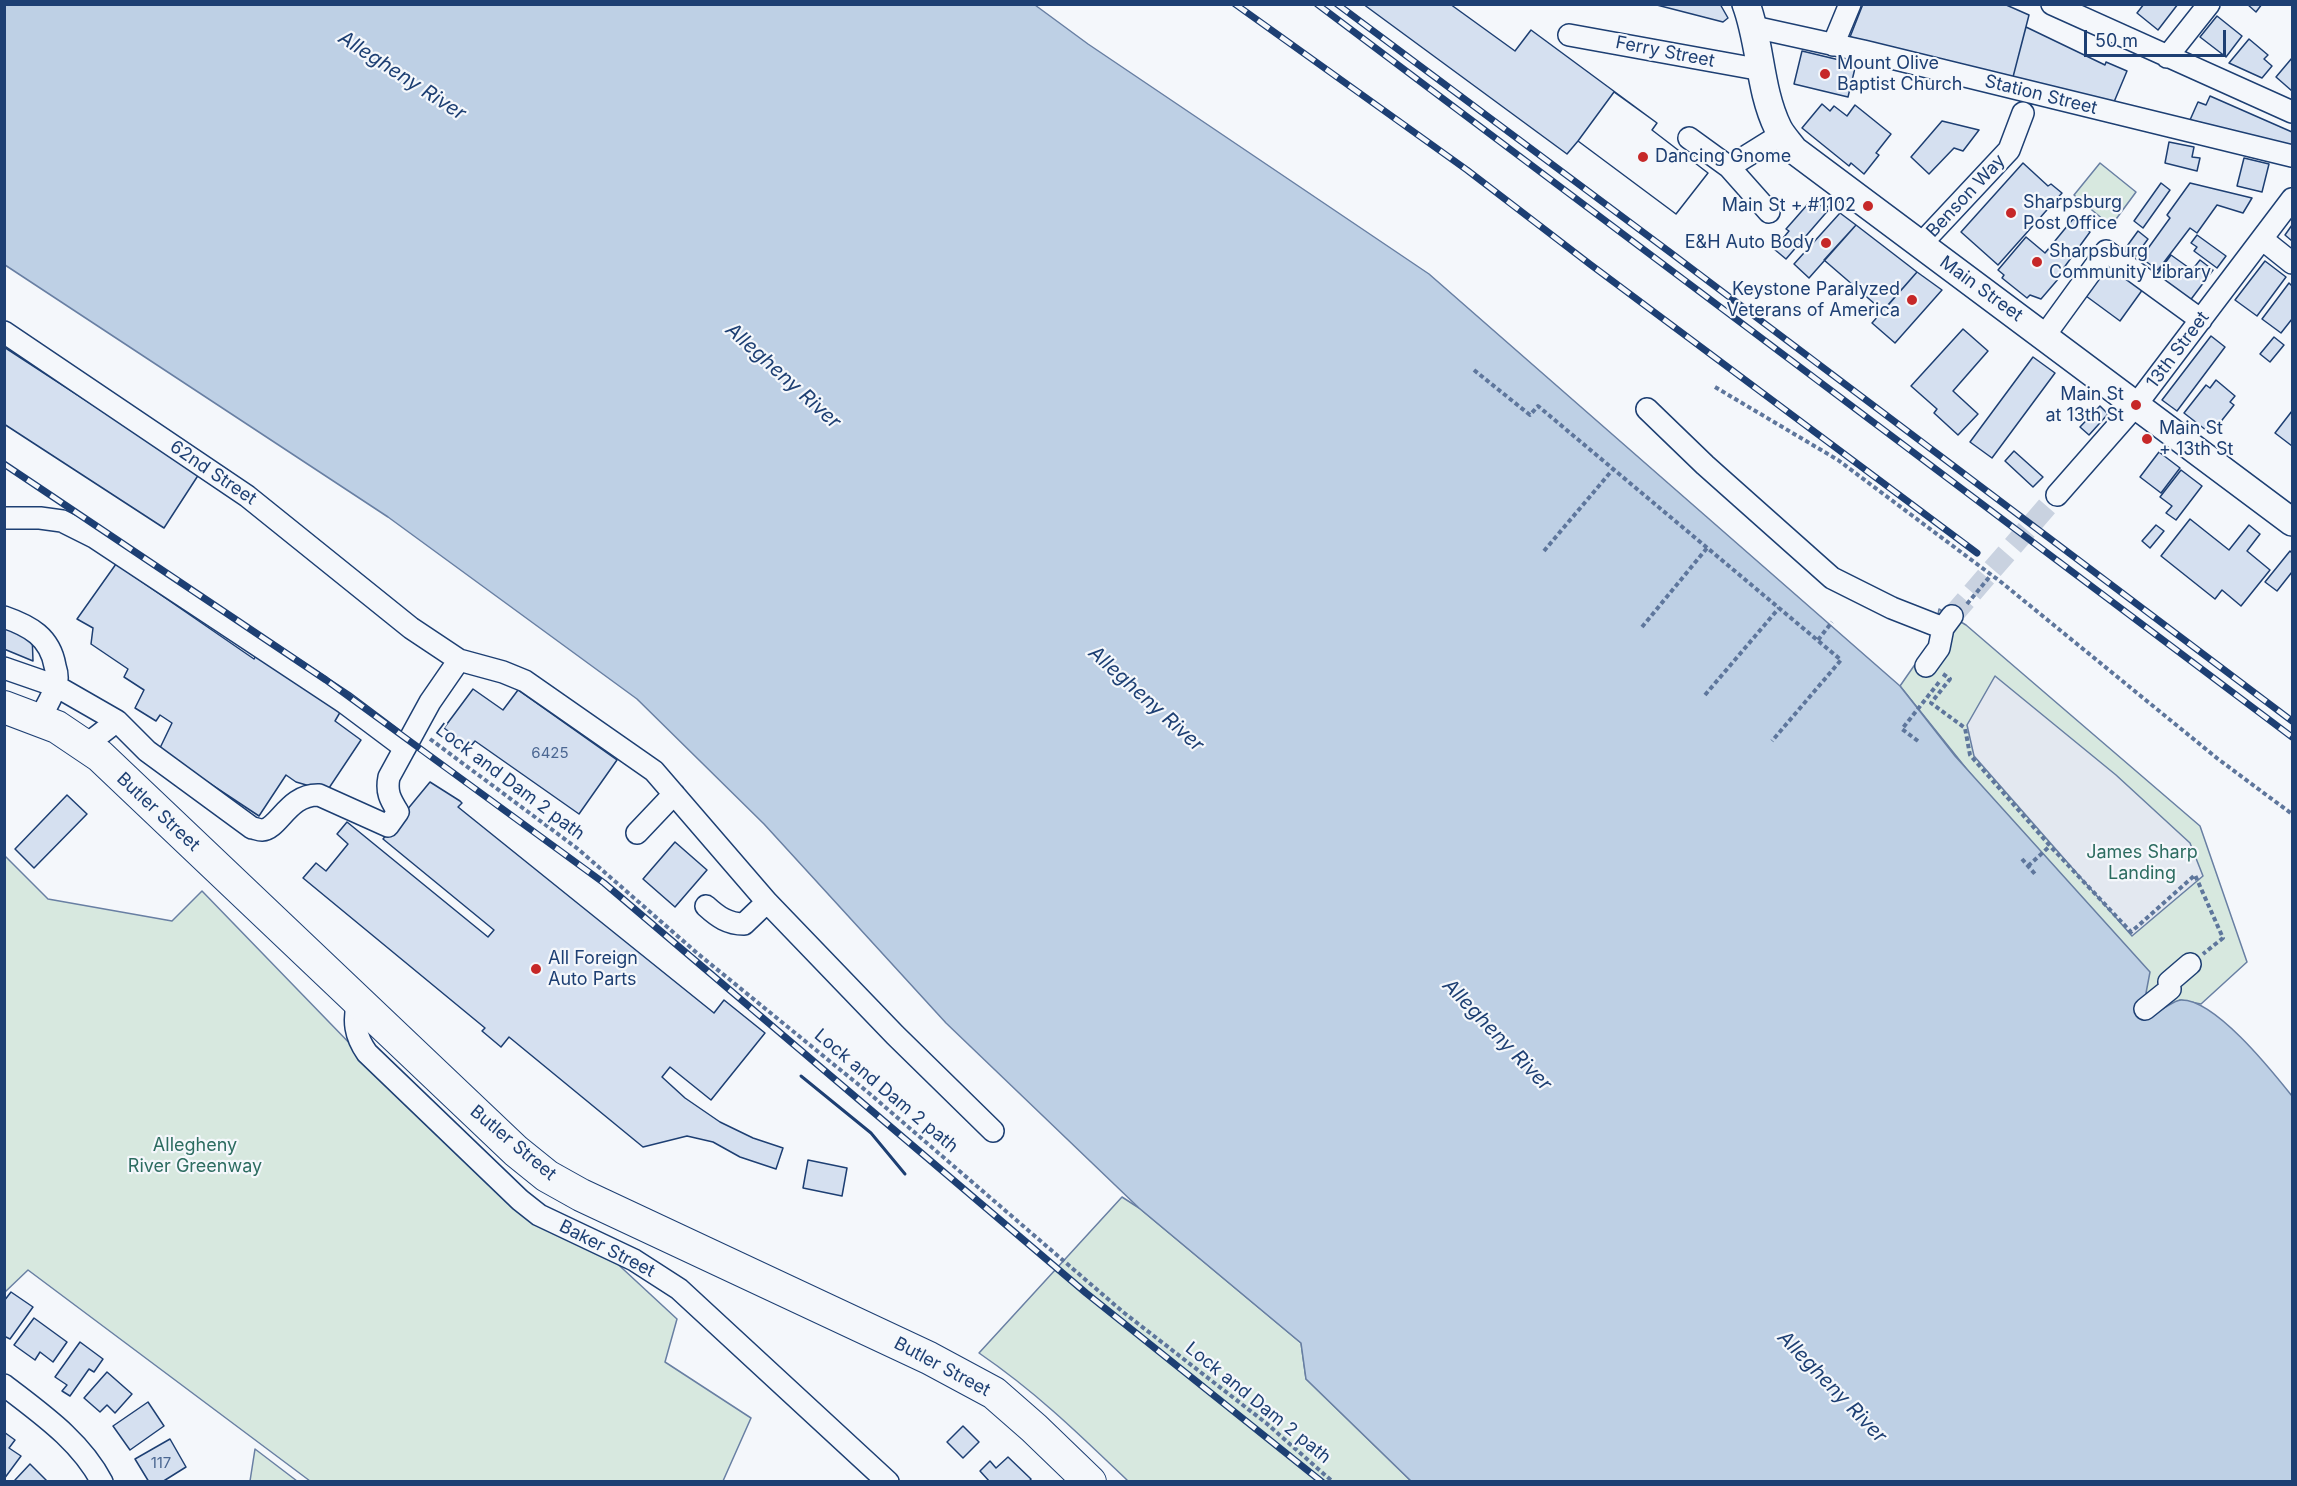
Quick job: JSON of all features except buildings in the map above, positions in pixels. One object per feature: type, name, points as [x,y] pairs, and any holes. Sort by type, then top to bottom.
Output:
[{"type":"highway","name":"Butler Street","points":[[4,707],[40,719],[87,745],[516,1151],[548,1176],[581,1196],[910,1348],[973,1380],[1013,1409],[1090,1482]]},
{"type":"main road","name":"Main Street","points":[[1750,16],[1770,106],[1782,134],[1794,150],[2292,522]]},
{"type":"street","points":[[1833,45],[1850,4]]},
{"type":"street","points":[[2052,4],[2292,112]]},
{"type":"street","points":[[2167,57],[2209,4]]},
{"type":"street","name":"Station Street","points":[[1750,16],[1833,45],[2292,156]]},
{"type":"street","name":"Ferry Street","points":[[1569,34],[1762,70]]},
{"type":"street","name":"Benson Way","points":[[1921,244],[2009,150],[2023,113]]},
{"type":"street","points":[[1729,167],[1782,134]]},
{"type":"street","points":[[1689,138],[1729,167],[1769,212]]},
{"type":"street","name":"13th Street","points":[[2057,495],[2136,405],[2292,199]]},
{"type":"street","points":[[2262,240],[2292,263]]},
{"type":"street","points":[[2044,335],[2106,251],[2201,320]]},
{"type":"street","name":"62nd Street","points":[[4,332],[247,495],[411,628],[459,660],[503,672],[533,686],[654,771],[768,902],[895,1035],[993,1131]]},
{"type":"street","points":[[1647,409],[1705,465],[1832,578],[1892,608],[1953,617],[1933,668]]},
{"type":"street","points":[[4,518],[40,518],[62,521],[94,537],[345,703],[405,748]]},
{"type":"street","points":[[4,617],[26,625],[44,640],[53,654],[57,676],[56,686],[40,719]]},
{"type":"street","points":[[4,668],[56,686],[117,721],[147,751],[252,828],[262,830],[269,827],[294,803],[307,795],[319,795],[388,826],[398,812],[386,789],[388,777],[430,702],[459,660]]},
{"type":"street","points":[[87,745],[117,721]]},
{"type":"street","points":[[637,833],[674,794]]},
{"type":"street","points":[[706,906],[718,918],[735,924],[744,924],[768,902]]},
{"type":"street","points":[[2145,1009],[2170,989],[2169,982],[2190,964]]},
{"type":"street","name":"Baker Street","points":[[358,1002],[356,1034],[367,1053],[520,1200],[539,1215],[650,1269],[679,1289],[888,1482]]},
{"type":"street","points":[[4,1385],[65,1433],[95,1469],[102,1482]]},
{"type":"path","points":[[1474,370],[1530,415],[1538,406],[1841,660],[1772,741]]},
{"type":"path","points":[[1715,387],[1838,460],[1991,575],[2218,759],[2292,814]]},
{"type":"path","points":[[1544,550],[1614,468]]},
{"type":"path","points":[[1642,627],[1707,548]]},
{"type":"path","points":[[1953,617],[1991,575]]},
{"type":"path","points":[[1705,695],[1779,608]]},
{"type":"path","points":[[1818,640],[1832,622]]},
{"type":"path","points":[[1918,741],[1902,729],[1933,668],[1950,679],[1931,704],[1965,728],[1970,755],[2050,846],[2131,932],[2195,874],[2223,938],[2190,964]]},
{"type":"path","name":"Lock and Dam 2 path","points":[[416,729],[578,849],[697,953],[870,1094],[1123,1312],[1266,1423],[1333,1482]]},
{"type":"path","points":[[2028,866],[2050,846]]},
{"type":"path","points":[[2022,859],[2035,874]]},
{"type":"green space","points":[[2100,163],[2136,192],[2111,226],[2074,195]]},
{"type":"green space","name":"James Sharp Landing","points":[[1939,609],[1966,625],[2200,826],[2247,962],[2201,1004],[2180,1000],[2161,1011],[1900,686],[1934,637]]},
{"type":"green space","name":"Allegheny River Greenway","points":[[5,856],[48,899],[172,921],[202,891],[422,1118],[609,1256],[677,1319],[665,1362],[751,1418],[723,1481],[310,1481],[28,1270],[5,1292]]},
{"type":"green space","points":[[1122,1197],[1139,1208],[1301,1343],[1306,1379],[1411,1481],[1128,1481],[1038,1398],[979,1353]]},
{"type":"green space","points":[[255,1449],[297,1481],[250,1481]]},
{"type":"shaded area","points":[[1995,676],[2116,775],[2190,843],[2203,876],[2132,936],[1974,756],[1967,725]]},
{"type":"water","name":"Allegheny River","points":[[4,5],[1035,5],[1088,44],[1429,274],[1900,686],[1955,756],[2150,972],[2146,993],[2161,1010],[2181,1000],[2195,1003],[2210,1011],[2242,1038],[2271,1070],[2292,1096],[2292,1481],[1411,1481],[1306,1379],[1301,1343],[1139,1208],[946,1023],[764,824],[637,699],[388,517],[5,265]]},
{"type":"tunnel","points":[[1952,616],[2057,495]]},
{"type":"railway","points":[[1235,4],[1467,170],[1977,553]]},
{"type":"railway","points":[[1317,4],[2292,737]]},
{"type":"railway","points":[[1337,4],[2292,721]]},
{"type":"railway","points":[[4,464],[326,680],[604,883],[1086,1293],[1322,1482]]},
{"type":"wall","points":[[801,1076],[871,1133],[905,1174]]},
{"type":"place","name":"Mount Olive Baptist Church","points":[[1825,74]]},
{"type":"place","name":"Dancing Gnome","points":[[1643,157]]},
{"type":"place","name":"Main St + #1102","points":[[1868,206]]},
{"type":"place","name":"Sharpsburg Post Office","points":[[2011,213]]},
{"type":"place","name":"E&H Auto Body","points":[[1826,243]]},
{"type":"place","name":"Sharpsburg Community Library","points":[[2037,262]]},
{"type":"place","name":"Keystone Paralyzed Veterans of America","points":[[1912,300]]},
{"type":"place","name":"Main St at 13th St","points":[[2136,405]]},
{"type":"place","name":"Main St + 13th St","points":[[2147,439]]},
{"type":"place","name":"All Foreign Auto Parts","points":[[536,969]]}]
